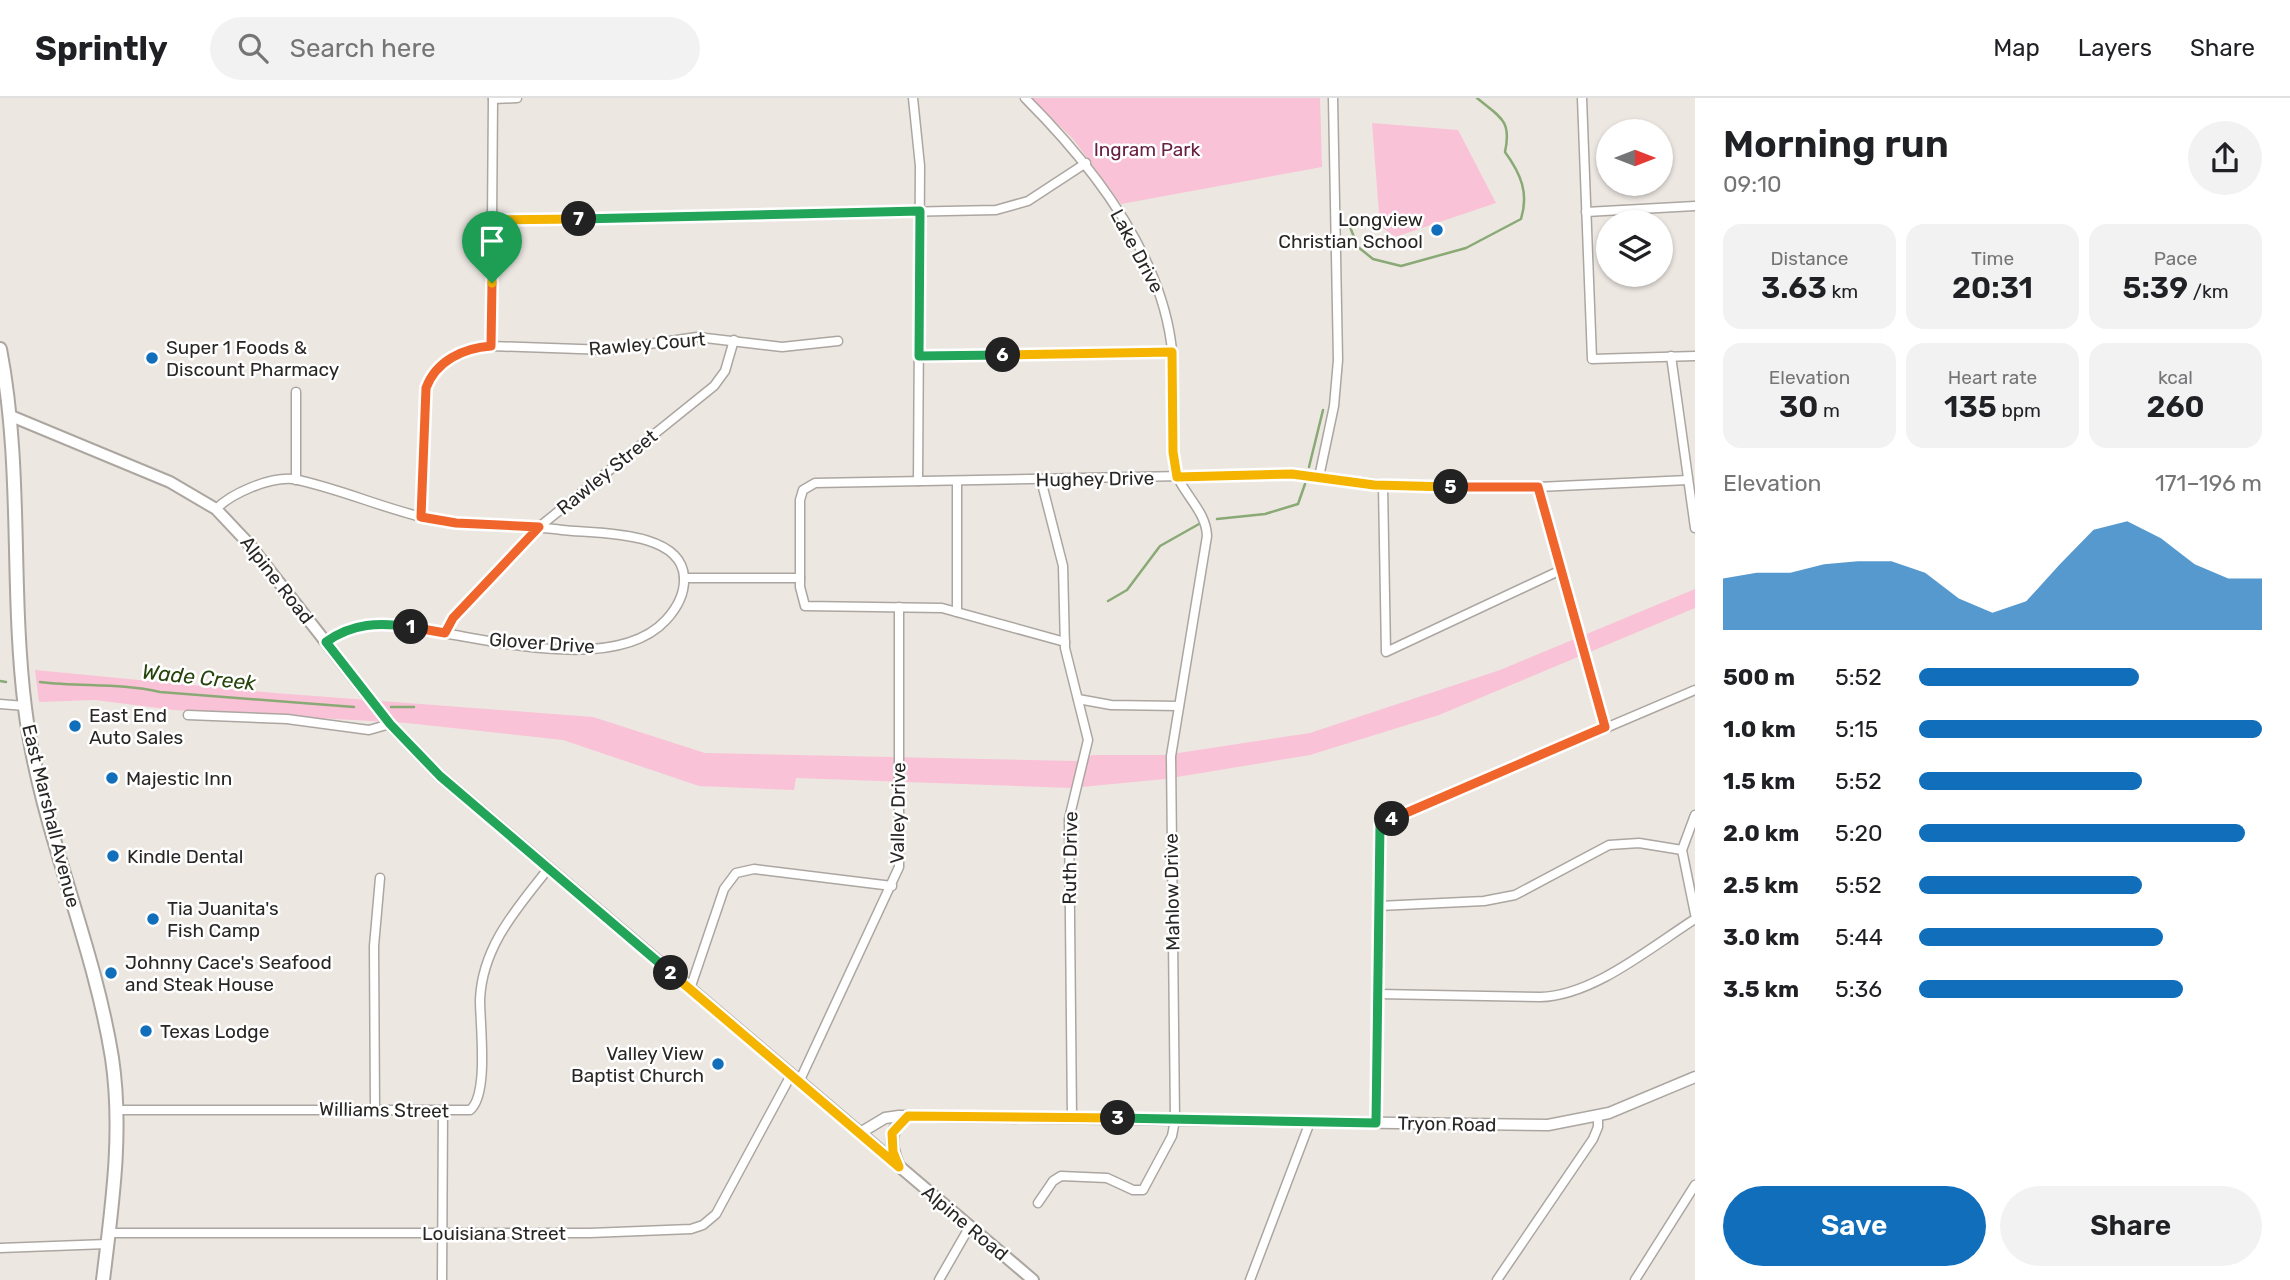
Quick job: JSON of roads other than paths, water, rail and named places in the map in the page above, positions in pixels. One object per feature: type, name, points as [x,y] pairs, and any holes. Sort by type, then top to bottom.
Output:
[{"type":"main road","name":"East Marshall Avenue","points":[[0,349],[11,416],[25,706],[41,790],[103,1014],[117,1110],[103,1280]]},
{"type":"main road","name":"Alpine Road","points":[[11,416],[170,482],[216,509],[249,544],[390,724],[440,776],[1033,1280]]},
{"type":"main road","points":[[899,1167],[893,1152],[892,1133],[908,1116]]},
{"type":"street","points":[[491,346],[493,98],[517,98]]},
{"type":"street","points":[[913,98],[919,158],[920,211],[918,481]]},
{"type":"street","name":"Lake Drive","points":[[1025,98],[1086,163],[1154,275],[1166,313],[1172,352],[1173,452],[1177,477]]},
{"type":"street","points":[[1319,477],[1334,406],[1338,360],[1333,98]]},
{"type":"street","points":[[1582,98],[1592,359],[1695,356]]},
{"type":"street","points":[[492,220],[991,210],[1018,205],[1086,163]]},
{"type":"street","points":[[1586,212],[1695,206]]},
{"type":"street","name":"Rawley Court","points":[[421,517],[424,492],[424,404],[428,384],[438,368],[454,356],[491,346],[601,350],[691,337],[782,347],[838,341]]},
{"type":"street","name":"Rawley Street","points":[[445,633],[453,618],[539,527],[714,386],[727,366],[734,340]]},
{"type":"street","points":[[919,356],[1172,352]]},
{"type":"street","points":[[1671,356],[1695,528]]},
{"type":"street","points":[[296,392],[296,480]]},
{"type":"street","name":"Hughey Drive","points":[[800,578],[800,496],[805,488],[815,483],[1288,474],[1383,486],[1538,487],[1688,480]]},
{"type":"street","name":"Mahlow Drive","points":[[1038,1203],[1053,1181],[1061,1176],[1101,1177],[1133,1190],[1143,1190],[1172,1136],[1175,1119],[1170,772],[1207,531],[1200,512],[1177,477]]},
{"type":"street","points":[[216,509],[230,498],[272,481],[296,480],[421,517],[456,523],[539,527],[657,542],[677,556],[684,578],[800,578],[802,599],[808,607],[929,607],[957,612],[1065,642]]},
{"type":"street","name":"Ruth Drive","points":[[1041,480],[1065,576],[1065,642],[1088,740],[1069,819],[1072,1118]]},
{"type":"street","points":[[957,481],[957,612]]},
{"type":"street","points":[[1383,486],[1386,652],[1561,570]]},
{"type":"street","points":[[1538,487],[1605,727]]},
{"type":"street","name":"Glover Drive","points":[[326,642],[349,629],[379,624],[540,647],[623,645],[648,635],[669,617],[680,599],[684,578]]},
{"type":"street","name":"Valley Drive","points":[[795,1078],[892,886],[900,857],[899,607]]},
{"type":"street","points":[[1376,1123],[1380,824],[1695,690]]},
{"type":"street","points":[[1078,699],[1105,704],[1179,706]]},
{"type":"street","points":[[0,704],[25,706]]},
{"type":"street","points":[[188,715],[298,720],[369,730],[390,724]]},
{"type":"street","points":[[1378,994],[1540,997],[1566,994],[1591,984],[1695,917],[1682,850],[1695,815]]},
{"type":"street","points":[[1379,906],[1484,901],[1515,895],[1609,845],[1639,844],[1682,850]]},
{"type":"street","name":"Williams Street","points":[[117,1110],[467,1111],[479,1101],[481,1000],[486,965],[506,924],[548,869]]},
{"type":"street","points":[[690,989],[724,889],[736,873],[754,869],[892,886]]},
{"type":"street","points":[[375,1109],[374,946],[380,878]]},
{"type":"street","name":"Tryon Road","points":[[860,1133],[885,1118],[908,1116],[1537,1125],[1598,1116],[1695,1077]]},
{"type":"street","name":"Louisiana Street","points":[[0,1248],[108,1239],[590,1233],[681,1231],[700,1227],[716,1214],[795,1078]]},
{"type":"street","points":[[442,1280],[443,1110]]},
{"type":"street","points":[[1497,1280],[1593,1139],[1598,1128],[1598,1116]]},
{"type":"street","points":[[1250,1280],[1310,1122]]},
{"type":"street","points":[[1635,1280],[1695,1185]]},
{"type":"street","points":[[939,1280],[970,1226]]},
{"type":"waterway","points":[[1343,227],[1350,227],[1358,247],[1373,259],[1401,266],[1466,248],[1521,219],[1524,192],[1519,176],[1505,152],[1505,126],[1498,115],[1477,98]]},
{"type":"waterway","points":[[1309,467],[1323,410]]},
{"type":"waterway","points":[[1217,519],[1265,514],[1298,504],[1305,484]]},
{"type":"waterway","points":[[1108,601],[1127,590],[1160,546],[1199,524]]},
{"type":"waterway","name":"Wade Creek","points":[[0,681],[6,682]]},
{"type":"waterway","name":"Wade Creek","points":[[40,682],[130,687],[160,692],[354,707]]},
{"type":"waterway","name":"Wade Creek","points":[[391,707],[414,707]]},
{"type":"place","name":"Longview Christian School","points":[[1437,230]]},
{"type":"place","name":"Super 1 Foods & Discount Pharmacy","points":[[152,358]]},
{"type":"place","name":"East End Auto Sales","points":[[75,726]]},
{"type":"place","name":"Majestic Inn","points":[[112,778]]},
{"type":"place","name":"Kindle Dental","points":[[113,856]]},
{"type":"place","name":"Tia Juanita's Fish Camp","points":[[153,919]]},
{"type":"place","name":"Johnny Cace's Seafood and Steak House","points":[[111,973]]},
{"type":"place","name":"Texas Lodge","points":[[146,1031]]},
{"type":"place","name":"Valley View Baptist Church","points":[[718,1064]]},
{"type":"park label","name":"Ingram Park","points":[[1147,149]]}]
